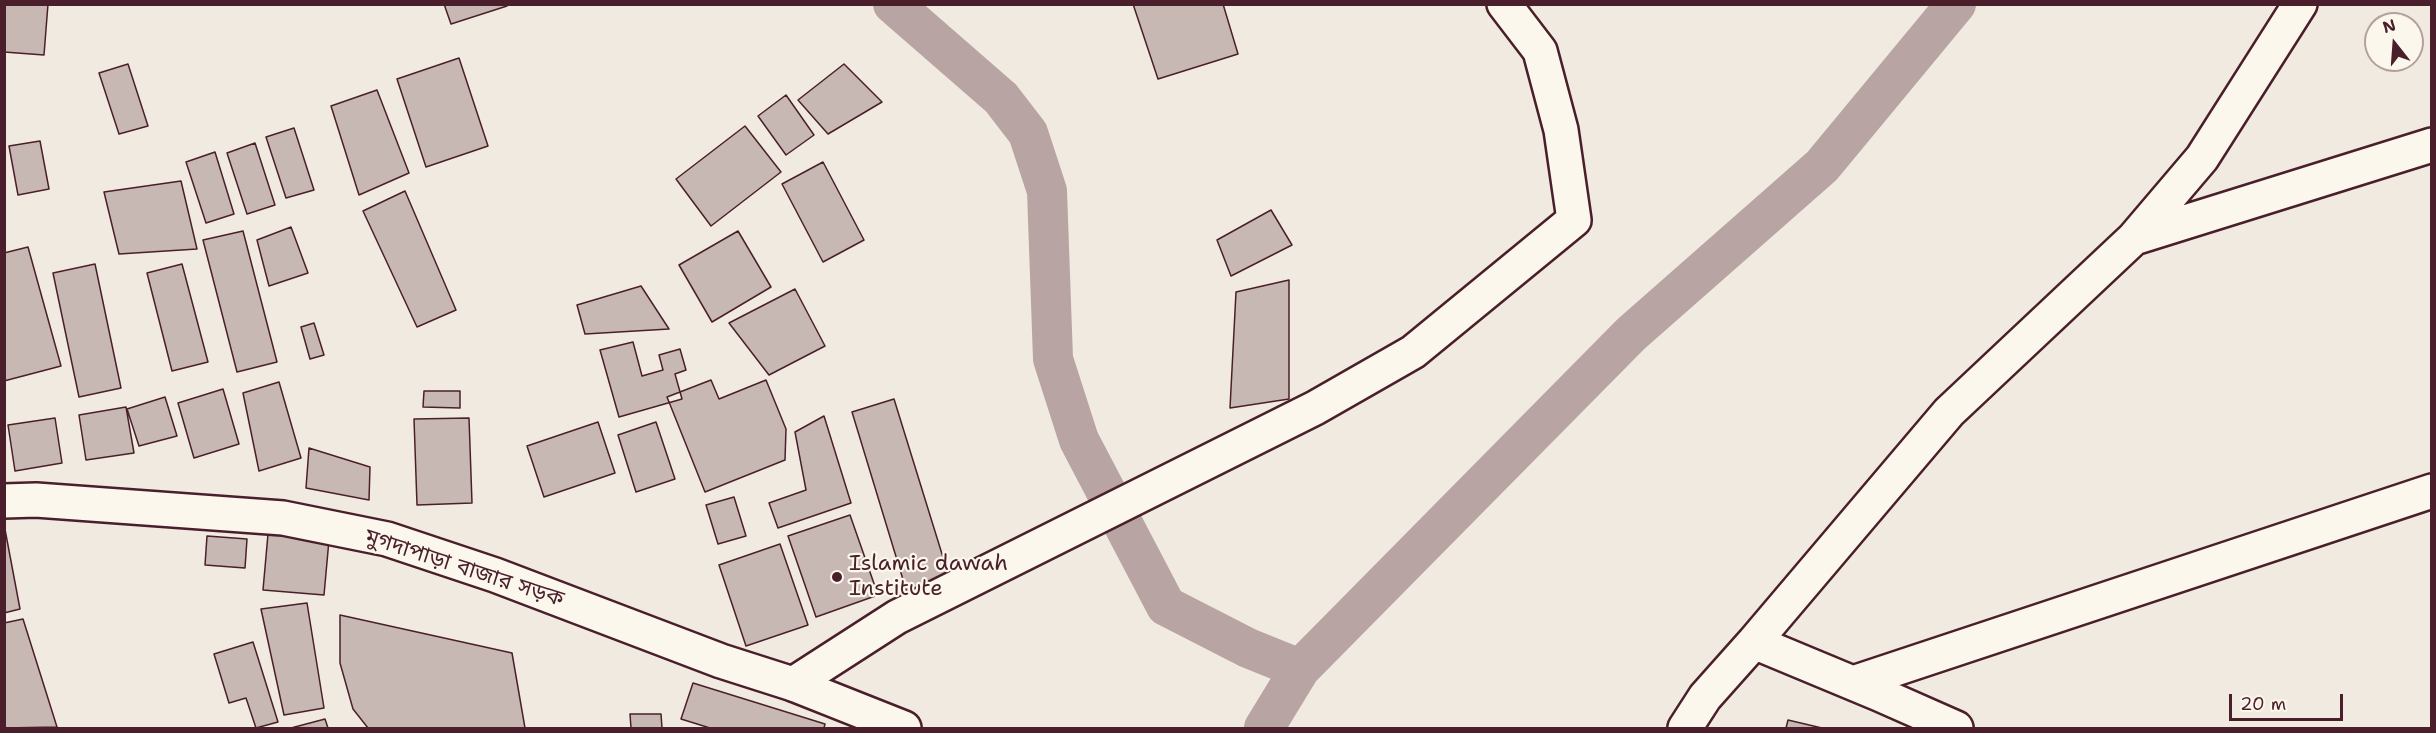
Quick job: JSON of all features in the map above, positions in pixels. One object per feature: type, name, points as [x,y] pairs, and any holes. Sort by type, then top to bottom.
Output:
[{"type":"street","points":[[793,684],[897,617],[1315,408],[1413,352],[1574,220],[1561,130],[1540,51],[1504,4]]},
{"type":"street","points":[[1685,729],[1705,697],[1949,412],[2134,238],[2202,158],[2300,4]]},
{"type":"street","points":[[2134,238],[2432,145]]},
{"type":"street","points":[[1852,682],[2432,491]]},
{"type":"street","name":"মুগদাপাড়া বাজার সড়ক","points":[[4,501],[36,500],[283,518],[387,539],[495,575],[721,661],[793,684],[904,729]]},
{"type":"street","points":[[1754,642],[1852,682],[1956,729]]},
{"type":"building","points":[[4,4],[48,4],[44,55],[4,52]]},
{"type":"building","points":[[444,4],[506,4],[507,6],[451,24]]},
{"type":"building","points":[[1133,4],[1223,4],[1238,54],[1158,79]]},
{"type":"building","points":[[459,58],[488,146],[426,167],[397,79]]},
{"type":"building","points":[[128,64],[148,126],[119,134],[99,73]]},
{"type":"building","points":[[844,64],[882,102],[828,134],[798,100]]},
{"type":"building","points":[[377,90],[409,173],[359,195],[331,106]]},
{"type":"building","points":[[786,95],[814,135],[786,155],[758,116]]},
{"type":"building","points":[[745,126],[781,172],[711,226],[676,179]]},
{"type":"building","points":[[294,128],[314,190],[286,198],[266,137]]},
{"type":"building","points":[[40,141],[49,189],[18,195],[9,146]]},
{"type":"building","points":[[255,143],[275,205],[247,214],[227,153]]},
{"type":"building","points":[[215,152],[234,214],[206,223],[186,162]]},
{"type":"building","points":[[823,162],[864,240],[823,262],[782,184]]},
{"type":"building","points":[[181,181],[197,249],[119,254],[104,192]]},
{"type":"building","points":[[405,191],[456,310],[417,327],[363,211]]},
{"type":"building","points":[[1271,210],[1292,245],[1231,276],[1217,240]]},
{"type":"building","points":[[291,227],[308,273],[269,286],[257,240]]},
{"type":"building","points":[[243,231],[277,362],[237,372],[203,240]]},
{"type":"building","points":[[738,231],[771,287],[712,322],[679,265]]},
{"type":"building","points":[[28,247],[61,366],[4,381],[4,253]]},
{"type":"building","points":[[95,264],[121,388],[79,397],[53,273]]},
{"type":"building","points":[[182,264],[208,362],[172,371],[147,273]]},
{"type":"building","points":[[1289,280],[1289,399],[1230,408],[1236,292]]},
{"type":"building","points":[[641,286],[669,329],[585,334],[577,305]]},
{"type":"building","points":[[795,289],[825,346],[769,375],[729,323]]},
{"type":"building","points":[[314,323],[324,355],[310,359],[301,327]]},
{"type":"building","points":[[633,342],[642,376],[663,370],[659,355],[680,349],[686,370],[675,374],[682,399],[619,417],[600,350]]},
{"type":"building","points":[[711,380],[719,399],[766,380],[786,429],[785,460],[705,492],[667,397]]},
{"type":"building","points":[[279,382],[301,458],[259,471],[243,393]]},
{"type":"building","points":[[223,389],[239,444],[194,458],[178,403]]},
{"type":"building","points":[[424,391],[460,391],[460,408],[423,407]]},
{"type":"building","points":[[165,397],[177,436],[139,446],[127,409]]},
{"type":"building","points":[[894,399],[951,583],[908,596],[852,412]]},
{"type":"building","points":[[126,407],[134,453],[86,460],[79,415]]},
{"type":"building","points":[[824,416],[851,503],[778,528],[769,503],[806,490],[795,432]]},
{"type":"building","points":[[55,418],[62,463],[15,471],[8,425]]},
{"type":"building","points":[[469,418],[472,503],[417,505],[414,419]]},
{"type":"building","points":[[598,422],[615,473],[544,497],[527,446]]},
{"type":"building","points":[[656,422],[675,479],[636,492],[618,435]]},
{"type":"building","points":[[309,448],[370,467],[369,500],[306,488]]},
{"type":"building","points":[[734,497],[746,536],[718,544],[706,505]]},
{"type":"building","points":[[850,515],[878,595],[816,617],[788,536]]},
{"type":"building","points":[[4,524],[20,609],[4,613]]},
{"type":"building","points":[[268,534],[329,540],[324,595],[263,590]]},
{"type":"building","points":[[207,536],[247,539],[245,568],[205,565]]},
{"type":"building","points":[[780,544],[808,625],[746,646],[719,565]]},
{"type":"building","points":[[307,603],[324,708],[284,715],[261,609]]},
{"type":"building","points":[[340,615],[512,653],[525,728],[368,728],[353,709],[340,663]]},
{"type":"building","points":[[23,619],[57,727],[4,728],[4,623]]},
{"type":"building","points":[[253,642],[278,722],[256,728],[246,698],[229,703],[214,654]]},
{"type":"building","points":[[693,683],[825,724],[824,728],[710,728],[681,719]]},
{"type":"building","points":[[630,714],[661,714],[662,728],[631,728]]},
{"type":"building","points":[[325,719],[328,728],[291,728]]},
{"type":"building","points":[[1788,720],[1822,728],[1786,728]]},
{"type":"waterway","points":[[893,4],[1001,98],[1028,133],[1047,191],[1053,359],[1079,440],[1166,606],[1248,648],[1300,669]]},
{"type":"waterway","points":[[1264,728],[1300,669],[1631,334],[1822,166],[1956,4]]},
{"type":"place","name":"Islamic dawah Institute","points":[[837,577]]}]
